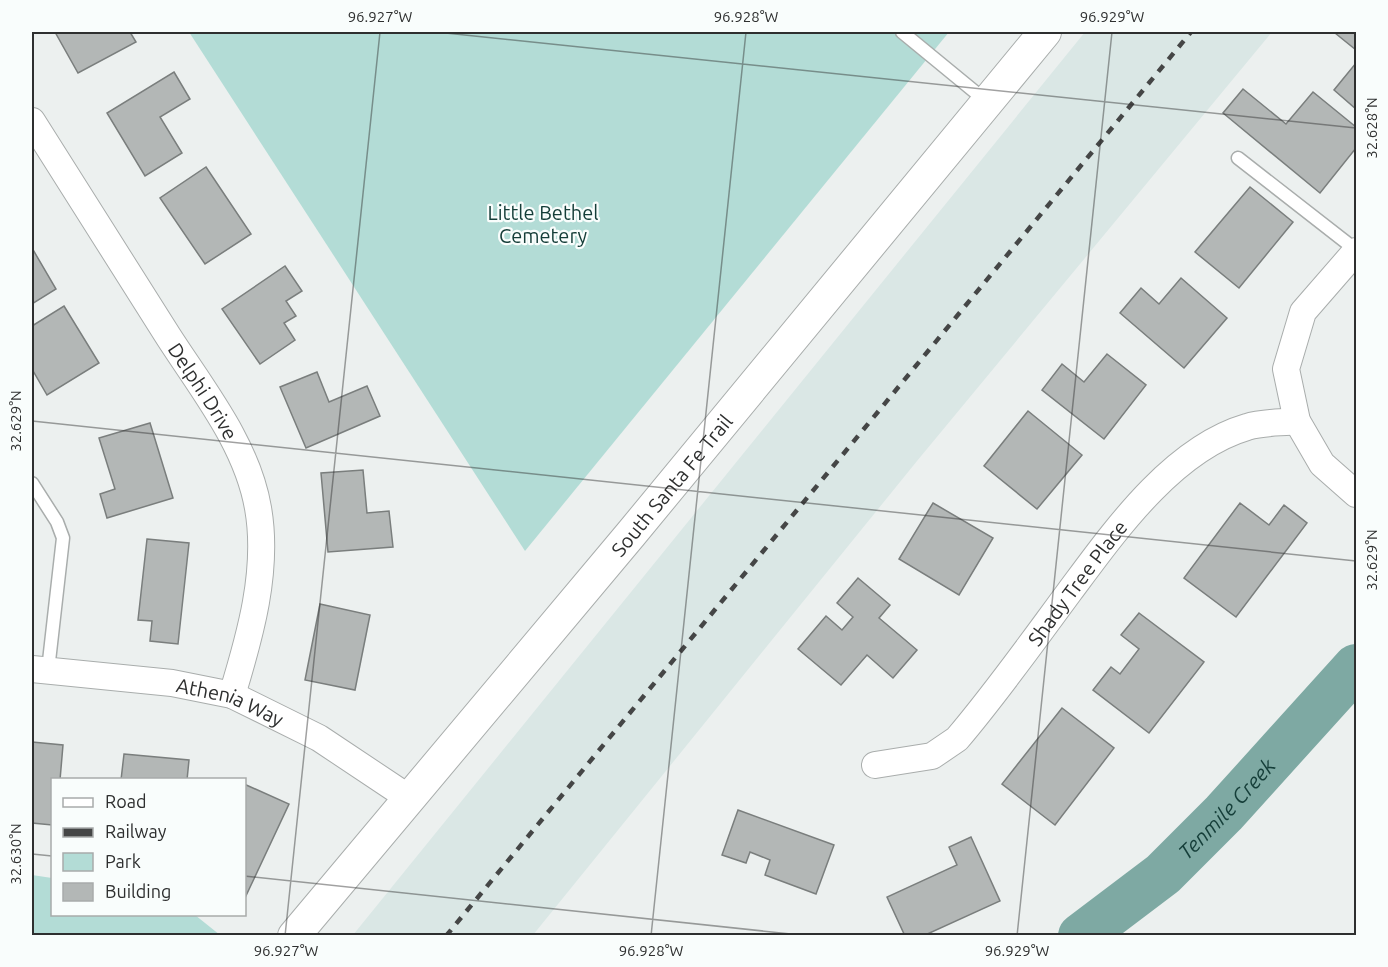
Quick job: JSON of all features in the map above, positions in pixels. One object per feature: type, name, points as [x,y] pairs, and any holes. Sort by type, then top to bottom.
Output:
[{"type":"street","name":"South Santa Fe Trail","points":[[294,936],[639,525],[1045,32]]},
{"type":"street","name":"Delphi Drive","points":[[32,121],[208,398],[250,476],[258,509],[261,553],[246,648],[232,695]]},
{"type":"street","points":[[1356,250],[1303,312],[1286,369],[1297,421],[1322,464],[1356,494]]},
{"type":"street","name":"Shady Tree Place","points":[[875,765],[932,756],[957,739],[1102,548],[1139,502],[1173,470],[1205,447],[1247,427],[1297,421]]},
{"type":"street","name":"Athenia Way","points":[[40,670],[172,683],[232,695],[319,738],[409,798]]},
{"type":"lane","points":[[902,32],[987,102]]},
{"type":"lane","points":[[1238,158],[1356,250]]},
{"type":"lane","points":[[32,483],[57,522],[63,538],[40,670]]},
{"type":"shaded area","points":[[1085,32],[1272,32],[917,461],[533,935],[353,935]]},
{"type":"green space","name":"Little Bethel Cemetery","points":[[189,32],[949,32],[525,551]]},
{"type":"green space","points":[[32,875],[51,878],[51,916],[196,916],[220,935],[32,935]]},
{"type":"building","points":[[55,32],[130,32],[136,42],[78,73]]},
{"type":"building","points":[[1336,32],[1356,32],[1356,50],[1335,33]]},
{"type":"building","points":[[1356,63],[1356,109],[1334,90]]},
{"type":"building","points":[[174,72],[190,99],[160,117],[182,153],[145,176],[107,113]]},
{"type":"building","points":[[1243,89],[1286,124],[1313,92],[1356,127],[1356,148],[1320,193],[1223,113]]},
{"type":"building","points":[[206,167],[251,234],[205,264],[160,198]]},
{"type":"building","points":[[1250,187],[1293,222],[1239,288],[1195,252]]},
{"type":"building","points":[[32,248],[56,289],[32,304]]},
{"type":"building","points":[[285,266],[302,291],[286,301],[296,316],[284,323],[295,340],[260,364],[222,309]]},
{"type":"building","points":[[1181,278],[1227,318],[1184,368],[1120,313],[1141,288],[1159,304]]},
{"type":"building","points":[[64,306],[99,363],[47,395],[32,369],[32,326]]},
{"type":"building","points":[[1107,354],[1146,385],[1104,439],[1042,390],[1062,364],[1084,382]]},
{"type":"building","points":[[317,372],[329,402],[367,386],[380,416],[306,448],[280,387]]},
{"type":"building","points":[[1028,411],[1082,455],[1037,509],[984,466]]},
{"type":"building","points":[[150,423],[173,498],[107,518],[100,494],[115,489],[99,438]]},
{"type":"building","points":[[363,470],[367,513],[389,511],[393,547],[328,552],[321,473]]},
{"type":"building","points":[[933,503],[993,538],[959,595],[899,559]]},
{"type":"building","points":[[1240,503],[1269,525],[1284,505],[1307,523],[1236,617],[1184,578]]},
{"type":"building","points":[[147,539],[189,543],[178,644],[150,641],[152,621],[138,620]]},
{"type":"building","points":[[858,578],[890,605],[879,618],[917,650],[893,678],[867,655],[841,685],[798,649],[826,616],[842,630],[853,617],[837,603]]},
{"type":"building","points":[[320,604],[370,615],[355,690],[305,680]]},
{"type":"building","points":[[1139,613],[1204,662],[1149,733],[1093,690],[1111,667],[1120,674],[1139,649],[1121,635]]},
{"type":"building","points":[[1062,708],[1114,748],[1055,825],[1002,784]]},
{"type":"building","points":[[32,742],[63,745],[60,778],[51,778],[51,825],[32,823]]},
{"type":"building","points":[[124,754],[189,760],[187,778],[121,778]]},
{"type":"building","points":[[246,785],[289,804],[246,896]]},
{"type":"building","points":[[738,810],[834,845],[816,894],[765,875],[770,860],[750,852],[746,863],[722,855]]},
{"type":"building","points":[[971,837],[1000,901],[923,936],[905,936],[887,897],[957,865],[949,847]]},
{"type":"waterway","name":"Tenmile Creek","points":[[1081,936],[1163,874],[1224,813],[1356,667]]},
{"type":"railway","points":[[446,936],[1191,32]]}]
